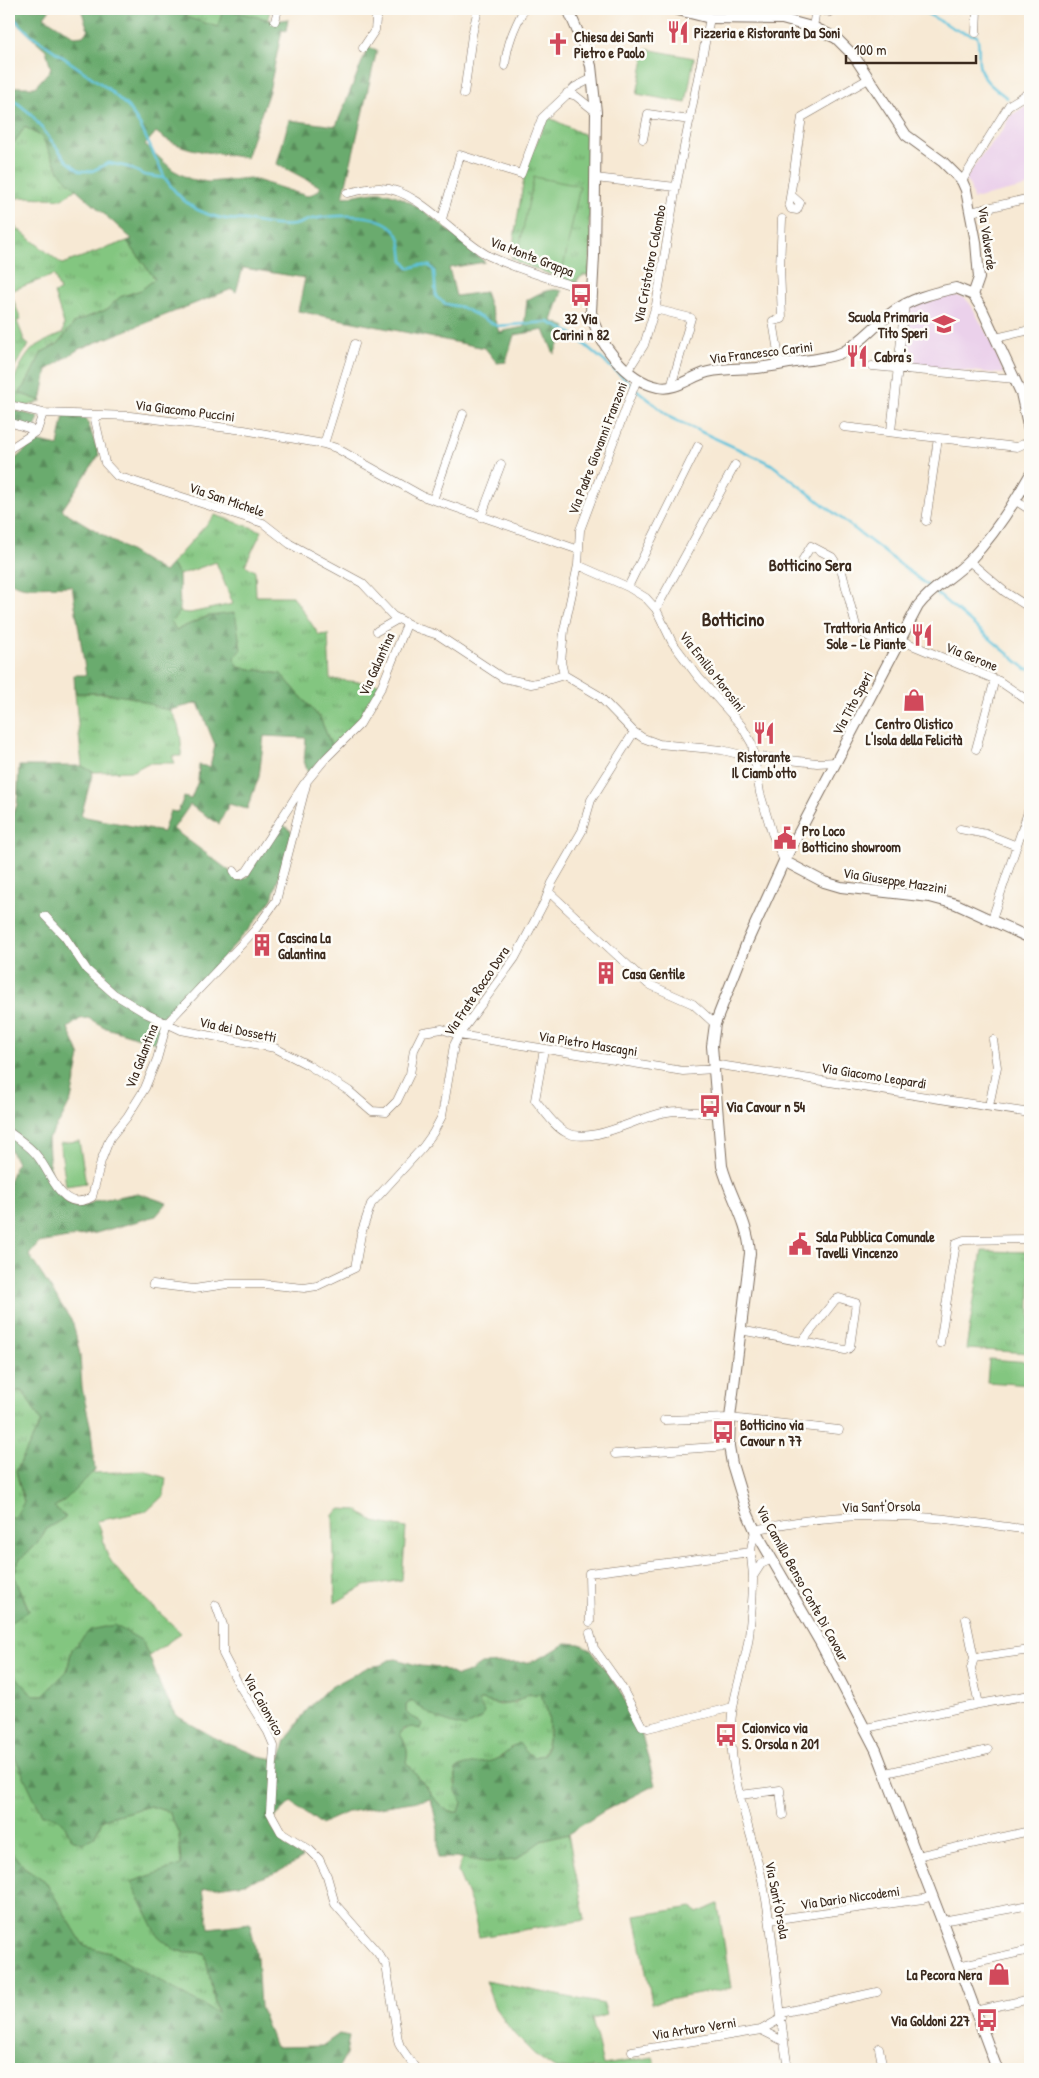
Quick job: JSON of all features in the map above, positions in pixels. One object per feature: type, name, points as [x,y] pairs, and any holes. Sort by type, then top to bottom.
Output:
[{"type":"street","points":[[275,21],[278,9]]},
{"type":"street","points":[[363,48],[375,30],[377,9]]},
{"type":"street","points":[[464,94],[472,35],[478,9]]},
{"type":"street","points":[[505,66],[512,31],[524,9]]},
{"type":"street","points":[[568,9],[586,51],[592,78],[596,112],[594,256],[591,312],[598,336],[636,380],[657,387],[671,387],[691,318],[655,309]]},
{"type":"street","name":"Via Valverde","points":[[674,9],[710,18],[732,14],[783,14],[836,38],[854,56],[870,78],[906,135],[943,162],[962,181],[971,212],[979,278],[973,295]]},
{"type":"street","points":[[813,27],[817,9],[829,12],[830,9]]},
{"type":"street","points":[[976,33],[977,9]]},
{"type":"street","name":"Via Cristoforo Colombo","points":[[628,370],[644,345],[655,309],[676,187],[710,18]]},
{"type":"street","points":[[442,219],[460,155],[521,174],[542,118],[574,87],[592,78]]},
{"type":"street","points":[[791,195],[802,117],[870,78]]},
{"type":"street","points":[[962,181],[1009,105],[1030,92]]},
{"type":"street","points":[[567,93],[576,96],[596,112]]},
{"type":"street","points":[[643,139],[648,114],[690,120]]},
{"type":"street","name":"Via Cristoforo Colombo","points":[[595,178],[676,187]]},
{"type":"street","name":"Via Monte Grappa","points":[[347,193],[382,188],[405,195],[442,219],[488,256],[583,289],[592,295]]},
{"type":"street","points":[[971,212],[1030,198]]},
{"type":"street","points":[[780,364],[774,321],[782,319],[780,267],[782,219]]},
{"type":"street","name":"Via Francesco Carini","points":[[671,387],[708,372],[780,364],[841,353],[858,344],[889,314],[905,304],[956,288],[973,295]]},
{"type":"street","points":[[973,295],[996,338],[1024,400],[1030,430]]},
{"type":"street","points":[[891,431],[905,304]]},
{"type":"street","points":[[996,338],[1030,330]]},
{"type":"street","points":[[324,444],[354,344]]},
{"type":"street","points":[[872,366],[1015,379]]},
{"type":"street","name":"Via Padre Giovanni Franzoni","points":[[564,675],[561,662],[564,630],[578,565],[582,522],[636,380]]},
{"type":"street","name":"Via Giacomo Puccini","points":[[9,405],[43,412],[130,416],[251,431],[324,444],[336,448],[422,496],[579,550]]},
{"type":"street","points":[[9,450],[36,431],[43,412]]},
{"type":"street","points":[[433,500],[463,414]]},
{"type":"street","name":"Via San Michele","points":[[94,415],[105,463],[117,476],[263,523],[290,544],[362,584],[392,616],[407,624],[438,635],[503,678],[530,684],[564,675]]},
{"type":"street","points":[[9,422],[36,431]]},
{"type":"street","points":[[844,427],[1016,447],[1030,441]]},
{"type":"street","points":[[926,521],[938,438]]},
{"type":"street","points":[[628,587],[698,446]]},
{"type":"street","points":[[481,517],[501,464]]},
{"type":"street","points":[[656,609],[735,466]]},
{"type":"street","name":"Via Tito Speri","points":[[784,861],[918,606],[925,597],[969,561],[994,532],[1016,501],[1030,475]]},
{"type":"street","points":[[1016,501],[1030,510]]},
{"type":"street","points":[[803,559],[811,546],[832,557],[842,572],[857,630],[880,643],[885,635],[900,640]]},
{"type":"street","points":[[969,561],[1005,592],[1030,608]]},
{"type":"street","name":"Via Emilio Morosini","points":[[578,565],[628,587],[646,598],[656,609],[672,642],[699,678],[741,726],[752,744],[760,793],[772,833],[784,861]]},
{"type":"street","points":[[377,631],[398,619]]},
{"type":"street","name":"Via Galantina","points":[[234,871],[241,875],[247,871],[295,795],[326,758],[360,724],[382,686],[407,624]]},
{"type":"street","name":"Via Gerone","points":[[900,640],[995,679],[1030,702]]},
{"type":"street","points":[[564,675],[598,695],[634,732],[643,738],[660,744],[817,763],[836,762]]},
{"type":"street","points":[[976,749],[995,679]]},
{"type":"street","name":"Via Frate Rocco Dora","points":[[153,1284],[194,1289],[227,1284],[304,1288],[317,1286],[355,1268],[361,1234],[370,1204],[434,1133],[442,1116],[454,1045],[459,1035],[515,958],[552,883],[582,831],[591,800],[634,732]]},
{"type":"street","name":"Via Galantina","points":[[9,1132],[38,1156],[55,1185],[72,1202],[83,1202],[92,1197],[101,1161],[110,1138],[127,1117],[145,1088],[157,1059],[167,1023],[256,930],[276,901],[307,781]]},
{"type":"street","points":[[992,919],[1030,806]]},
{"type":"street","points":[[960,829],[986,834],[1017,846]]},
{"type":"street","name":"Via Giuseppe Mazzini","points":[[784,861],[824,882],[841,887],[930,897],[956,904],[1030,938]]},
{"type":"street","name":"Via Camillo Benso Conte Di Cavour","points":[[784,861],[748,940],[715,1024],[712,1046],[722,1166],[726,1182],[743,1216],[750,1240],[730,1418],[729,1446],[738,1490],[755,1530],[820,1642],[866,1728],[886,1774],[997,2069]]},
{"type":"street","points":[[549,892],[648,984],[693,1004],[715,1024]]},
{"type":"street","name":"Via dei Dossetti","points":[[45,916],[65,937],[87,970],[114,994],[147,1014],[182,1030],[274,1048],[315,1069],[348,1091],[372,1111],[386,1112],[396,1101],[410,1074],[414,1050],[424,1032],[442,1029],[459,1035]]},
{"type":"street","name":"Via Pietro Mascagni","points":[[459,1035],[683,1071],[714,1067]]},
{"type":"street","points":[[989,1106],[997,1067],[993,1040]]},
{"type":"street","points":[[544,1049],[535,1100],[566,1133],[584,1136],[600,1133],[668,1111],[717,1114]]},
{"type":"street","name":"Via Giacomo Leopardi","points":[[714,1067],[1030,1113]]},
{"type":"street","points":[[940,1343],[956,1243],[964,1240],[1030,1239]]},
{"type":"street","points":[[740,1330],[802,1342],[848,1349],[850,1347],[856,1303],[839,1298],[835,1300],[802,1342]]},
{"type":"street","points":[[664,1420],[730,1418],[839,1430]]},
{"type":"street","points":[[616,1454],[729,1446]]},
{"type":"street","name":"Via Sant'Orsola","points":[[788,2069],[783,2041],[782,2015],[770,1920],[761,1873],[740,1795],[732,1753],[733,1707],[749,1637],[753,1577],[751,1552],[755,1530],[786,1522],[892,1516],[935,1518],[1030,1530]]},
{"type":"street","points":[[590,1622],[589,1573],[751,1552]]},
{"type":"street","points":[[753,1577],[762,1564],[772,1559]]},
{"type":"street","name":"Via Caionvico","points":[[216,1605],[223,1625],[222,1654],[268,1732],[274,1746],[270,1812],[281,1832],[310,1850],[319,1859],[327,1876],[335,1904],[386,1965],[398,2040],[416,2069]]},
{"type":"street","points":[[966,1619],[974,1658],[971,1668],[979,1704]]},
{"type":"street","points":[[590,1634],[594,1648],[622,1686],[642,1726],[648,1728],[733,1707]]},
{"type":"street","points":[[974,1658],[1030,1650]]},
{"type":"street","points":[[866,1728],[1030,1695]]},
{"type":"street","points":[[886,1774],[988,1750]]},
{"type":"street","points":[[740,1795],[780,1790],[783,1815]]},
{"type":"street","points":[[917,1856],[1030,1831]]},
{"type":"street","name":"Via Dario Niccodemi","points":[[770,1920],[923,1899],[932,1896]]},
{"type":"street","points":[[942,1920],[1030,1905]]},
{"type":"street","points":[[958,1966],[1030,1950]]},
{"type":"street","points":[[782,2015],[877,1992]]},
{"type":"street","points":[[974,2011],[1030,1999]]},
{"type":"street","name":"Via Arturo Verni","points":[[632,2051],[761,2030],[782,2015]]},
{"type":"street","points":[[761,2030],[783,2041]]},
{"type":"street","points":[[879,2048],[884,2069]]},
{"type":"shaded area","points":[[1030,103],[1030,186],[973,199],[970,186],[965,180],[981,156],[1002,131],[1010,116]]},
{"type":"shaded area","name":"Scuola Primaria Tito Speri","points":[[953,295],[965,298],[971,305],[990,340],[1004,374],[903,365],[909,307]]},
{"type":"green space","points":[[9,9],[50,9],[44,17],[75,37],[83,36],[88,30],[81,9],[187,9],[186,17],[218,27],[223,9],[275,21],[288,19],[286,31],[282,30],[269,91],[246,158],[187,148],[166,139],[156,132],[145,145],[173,170],[190,179],[208,182],[250,178],[307,196],[317,192],[321,187],[277,164],[289,120],[336,126],[368,47],[377,50],[343,197],[381,192],[408,201],[436,220],[485,262],[449,268],[456,296],[485,292],[499,332],[524,327],[527,300],[539,293],[553,290],[562,291],[552,321],[566,327],[554,354],[544,330],[514,335],[506,362],[497,363],[485,348],[298,311],[305,278],[243,268],[236,292],[232,289],[79,349],[47,370],[41,401],[19,393],[25,386],[42,352],[58,344],[75,322],[106,310],[120,297],[141,290],[155,279],[127,241],[132,239],[60,173],[42,137],[25,127],[11,147],[9,147],[9,84],[14,87],[35,87],[51,69],[46,50],[9,16]]},
{"type":"green space","points":[[187,9],[223,9],[218,28],[185,17]]},
{"type":"green space","points":[[223,9],[270,9],[268,20]]},
{"type":"green space","points":[[646,49],[694,58],[686,103],[637,94]]},
{"type":"green space","points":[[548,117],[593,139],[589,230],[592,231],[589,275],[584,275],[578,279],[576,284],[517,262],[511,257],[526,166]]},
{"type":"green space","points":[[25,127],[42,137],[60,173],[76,189],[62,199],[27,197],[9,199],[9,147],[11,147]]},
{"type":"green space","points":[[534,177],[580,186],[563,268],[517,258]]},
{"type":"green space","points":[[9,222],[62,264],[127,241],[155,279],[141,290],[120,297],[106,310],[75,322],[58,344],[42,352],[25,386],[19,393],[41,401],[27,406],[9,402],[11,388],[17,373],[25,358],[35,347],[63,333],[64,324],[54,293],[60,291],[54,275],[10,291],[21,320],[17,321],[25,342],[29,345],[15,366],[9,381]]},
{"type":"green space","points":[[9,409],[39,417],[35,428],[19,429],[9,426]]},
{"type":"green space","points":[[64,415],[86,417],[99,455],[62,510],[164,572],[171,564],[179,575],[180,612],[171,621],[176,630],[209,616],[235,613],[241,649],[234,658],[238,667],[281,674],[320,718],[332,747],[308,773],[304,761],[306,738],[264,736],[259,777],[247,809],[229,804],[219,824],[190,805],[173,829],[231,872],[238,881],[247,877],[280,822],[292,832],[272,899],[250,928],[168,1017],[159,1044],[106,1028],[88,1018],[80,1019],[68,1028],[80,1056],[71,1100],[61,1120],[48,1139],[50,1171],[65,1201],[75,1206],[85,1206],[95,1201],[138,1193],[167,1203],[156,1216],[96,1233],[39,1243],[29,1255],[73,1323],[80,1355],[82,1388],[91,1429],[95,1470],[65,1500],[54,1507],[66,1517],[46,1529],[37,1544],[19,1560],[14,1575],[29,1611],[9,1623],[9,1516],[14,1519],[24,1502],[16,1471],[41,1422],[24,1392],[9,1390],[9,1181],[17,1163],[9,1147],[9,822],[17,805],[19,766],[82,766],[93,772],[81,816],[163,832],[170,811],[178,812],[184,797],[191,799],[198,781],[199,765],[210,767],[215,745],[198,703],[170,710],[159,708],[135,698],[104,693],[75,693],[74,675],[86,675],[72,586],[26,587],[10,583],[9,468],[13,461],[35,441],[58,446]]},
{"type":"green space","points":[[215,515],[262,531],[245,565],[255,571],[256,596],[293,596],[319,635],[328,634],[330,679],[380,684],[356,723],[332,747],[320,718],[281,674],[238,667],[208,616],[176,630],[171,621],[180,612],[190,613],[233,604],[216,562],[179,575],[171,564]]},
{"type":"green space","points":[[75,693],[127,696],[170,710],[180,732],[181,756],[172,756],[175,763],[148,763],[133,771],[93,772],[82,766]]},
{"type":"green space","points":[[79,1141],[86,1183],[66,1186],[60,1143]]},
{"type":"green space","points":[[982,1251],[1030,1252],[1030,1353],[966,1349]]},
{"type":"green space","points":[[989,1359],[1030,1362],[1030,1385],[987,1382]]},
{"type":"green space","points":[[9,1390],[24,1392],[41,1422],[16,1471],[24,1502],[14,1520],[9,1516]]},
{"type":"green space","points":[[144,1471],[166,1478],[164,1495],[147,1511],[97,1521],[107,1554],[112,1563],[130,1584],[181,1633],[149,1656],[141,1640],[72,1649],[67,1671],[43,1695],[33,1695],[9,1669],[9,1623],[29,1610],[14,1575],[19,1560],[37,1544],[46,1529],[66,1517],[53,1507],[60,1504],[92,1473]]},
{"type":"green space","points":[[341,1509],[357,1510],[374,1522],[406,1528],[402,1580],[364,1586],[335,1603],[333,1515]]},
{"type":"green space","points":[[114,1625],[141,1640],[162,1690],[177,1716],[217,1739],[259,1756],[280,1760],[286,1740],[306,1711],[327,1689],[368,1667],[381,1665],[389,1660],[396,1659],[420,1666],[441,1668],[457,1676],[469,1672],[481,1664],[531,1662],[566,1643],[580,1644],[591,1650],[619,1689],[642,1735],[655,1785],[604,1811],[568,1834],[541,1841],[515,1860],[486,1862],[462,1858],[438,1858],[438,1829],[431,1799],[347,1812],[321,1824],[291,1802],[269,1823],[285,1846],[303,1858],[278,1872],[245,1883],[203,1889],[209,1928],[250,1923],[257,1957],[260,2007],[275,2047],[322,2046],[339,2034],[349,2036],[346,2054],[338,2069],[9,2069],[9,1849],[24,1867],[45,1881],[84,1946],[110,1953],[217,2013],[205,1953],[176,1951],[158,1936],[131,1882],[181,1865],[179,1834],[169,1812],[150,1806],[103,1819],[94,1837],[83,1843],[71,1839],[58,1818],[42,1815],[11,1749],[9,1749],[9,1669],[33,1695],[43,1695],[67,1671],[72,1649],[90,1630]],"holes":[[[529,1694],[540,1694],[546,1708],[549,1724],[548,1741],[543,1755],[534,1757],[525,1751],[519,1743],[497,1759],[460,1767],[456,1770],[456,1791],[462,1803],[459,1812],[449,1812],[439,1804],[406,1762],[406,1748],[400,1734],[403,1729],[412,1727],[420,1729],[422,1724],[406,1712],[406,1705],[412,1700],[437,1718],[465,1727],[482,1718],[484,1712],[478,1702],[482,1700],[506,1704],[517,1701]]]},
{"type":"green space","points":[[529,1694],[540,1694],[548,1716],[548,1741],[542,1755],[534,1757],[514,1745],[494,1760],[459,1768],[456,1770],[455,1784],[462,1803],[459,1812],[449,1812],[439,1804],[406,1762],[406,1748],[400,1734],[419,1720],[411,1718],[406,1712],[406,1705],[413,1700],[423,1710],[482,1700],[500,1705],[515,1703]]},
{"type":"green space","points":[[9,1749],[11,1749],[53,1815],[63,1821],[71,1839],[94,1837],[103,1819],[150,1806],[169,1812],[179,1834],[181,1866],[131,1882],[176,1951],[205,1953],[217,2014],[110,1953],[84,1946],[45,1881],[24,1867],[9,1849]]},
{"type":"green space","points":[[568,1834],[585,1920],[479,1937],[471,1903],[458,1872],[462,1858],[486,1862],[515,1860],[541,1841]]},
{"type":"green space","points":[[718,1904],[731,1988],[652,2003],[635,1916],[692,1907],[697,1913]]},
{"type":"green space","points":[[485,1981],[604,2004],[607,2015],[592,2019],[603,2065],[653,2057],[657,2069],[556,2069],[534,2054],[514,2034],[495,2008]]},
{"type":"waterway","points":[[918,9],[959,31],[977,36],[980,70],[990,84],[1007,98]]},
{"type":"waterway","points":[[9,14],[30,34],[107,88],[128,107],[141,127],[165,178]]},
{"type":"waterway","points":[[9,96],[31,114],[67,161],[80,171],[92,171],[109,163],[128,167],[144,175],[165,178],[177,194],[191,206],[206,214],[226,219],[282,225],[294,225],[312,219],[334,216],[359,216],[382,221],[398,235],[403,261],[410,268],[420,265],[430,266],[434,271],[436,297],[446,304],[461,307],[497,326],[548,322],[571,333],[632,385]]},
{"type":"waterway","points":[[636,389],[671,418],[771,464],[932,589]]},
{"type":"waterway","points":[[936,593],[1026,669],[1030,669]]},
{"type":"place","name":"Pizzeria e Ristorante Da Soni","points":[[678,32]]},
{"type":"place","name":"Chiesa dei Santi Pietro e Paolo","points":[[558,44]]},
{"type":"place","name":"32 Via Carini n 82","points":[[581,295]]},
{"type":"place","name":"Scuola Primaria Tito Speri","points":[[944,324]]},
{"type":"place","name":"Cabra's","points":[[857,356]]},
{"type":"place","name":"Trattoria Antico Sole - Le Piante","points":[[922,635]]},
{"type":"place","name":"Centro Olistico L'Isola della Felicità","points":[[914,700]]},
{"type":"place","name":"Ristorante Il Ciamb'otto","points":[[764,733]]},
{"type":"place","name":"Pro Loco Botticino showroom","points":[[785,838]]},
{"type":"place","name":"Cascina La Galantina","points":[[262,945]]},
{"type":"place","name":"Casa Gentile","points":[[606,973]]},
{"type":"place","name":"Via Cavour n 54","points":[[710,1106]]},
{"type":"place","name":"Sala Pubblica Comunale Tavelli Vincenzo","points":[[800,1244]]},
{"type":"place","name":"Botticino via Cavour n 77","points":[[723,1432]]},
{"type":"place","name":"Caionvico via S. Orsola n 201","points":[[726,1735]]},
{"type":"place","name":"La Pecora Nera","points":[[999,1974]]},
{"type":"place","name":"Via Goldoni 227","points":[[987,2020]]},
{"type":"district","name":"Botticino Sera","points":[[810,565]]},
{"type":"district","name":"Botticino","points":[[733,619]]}]
